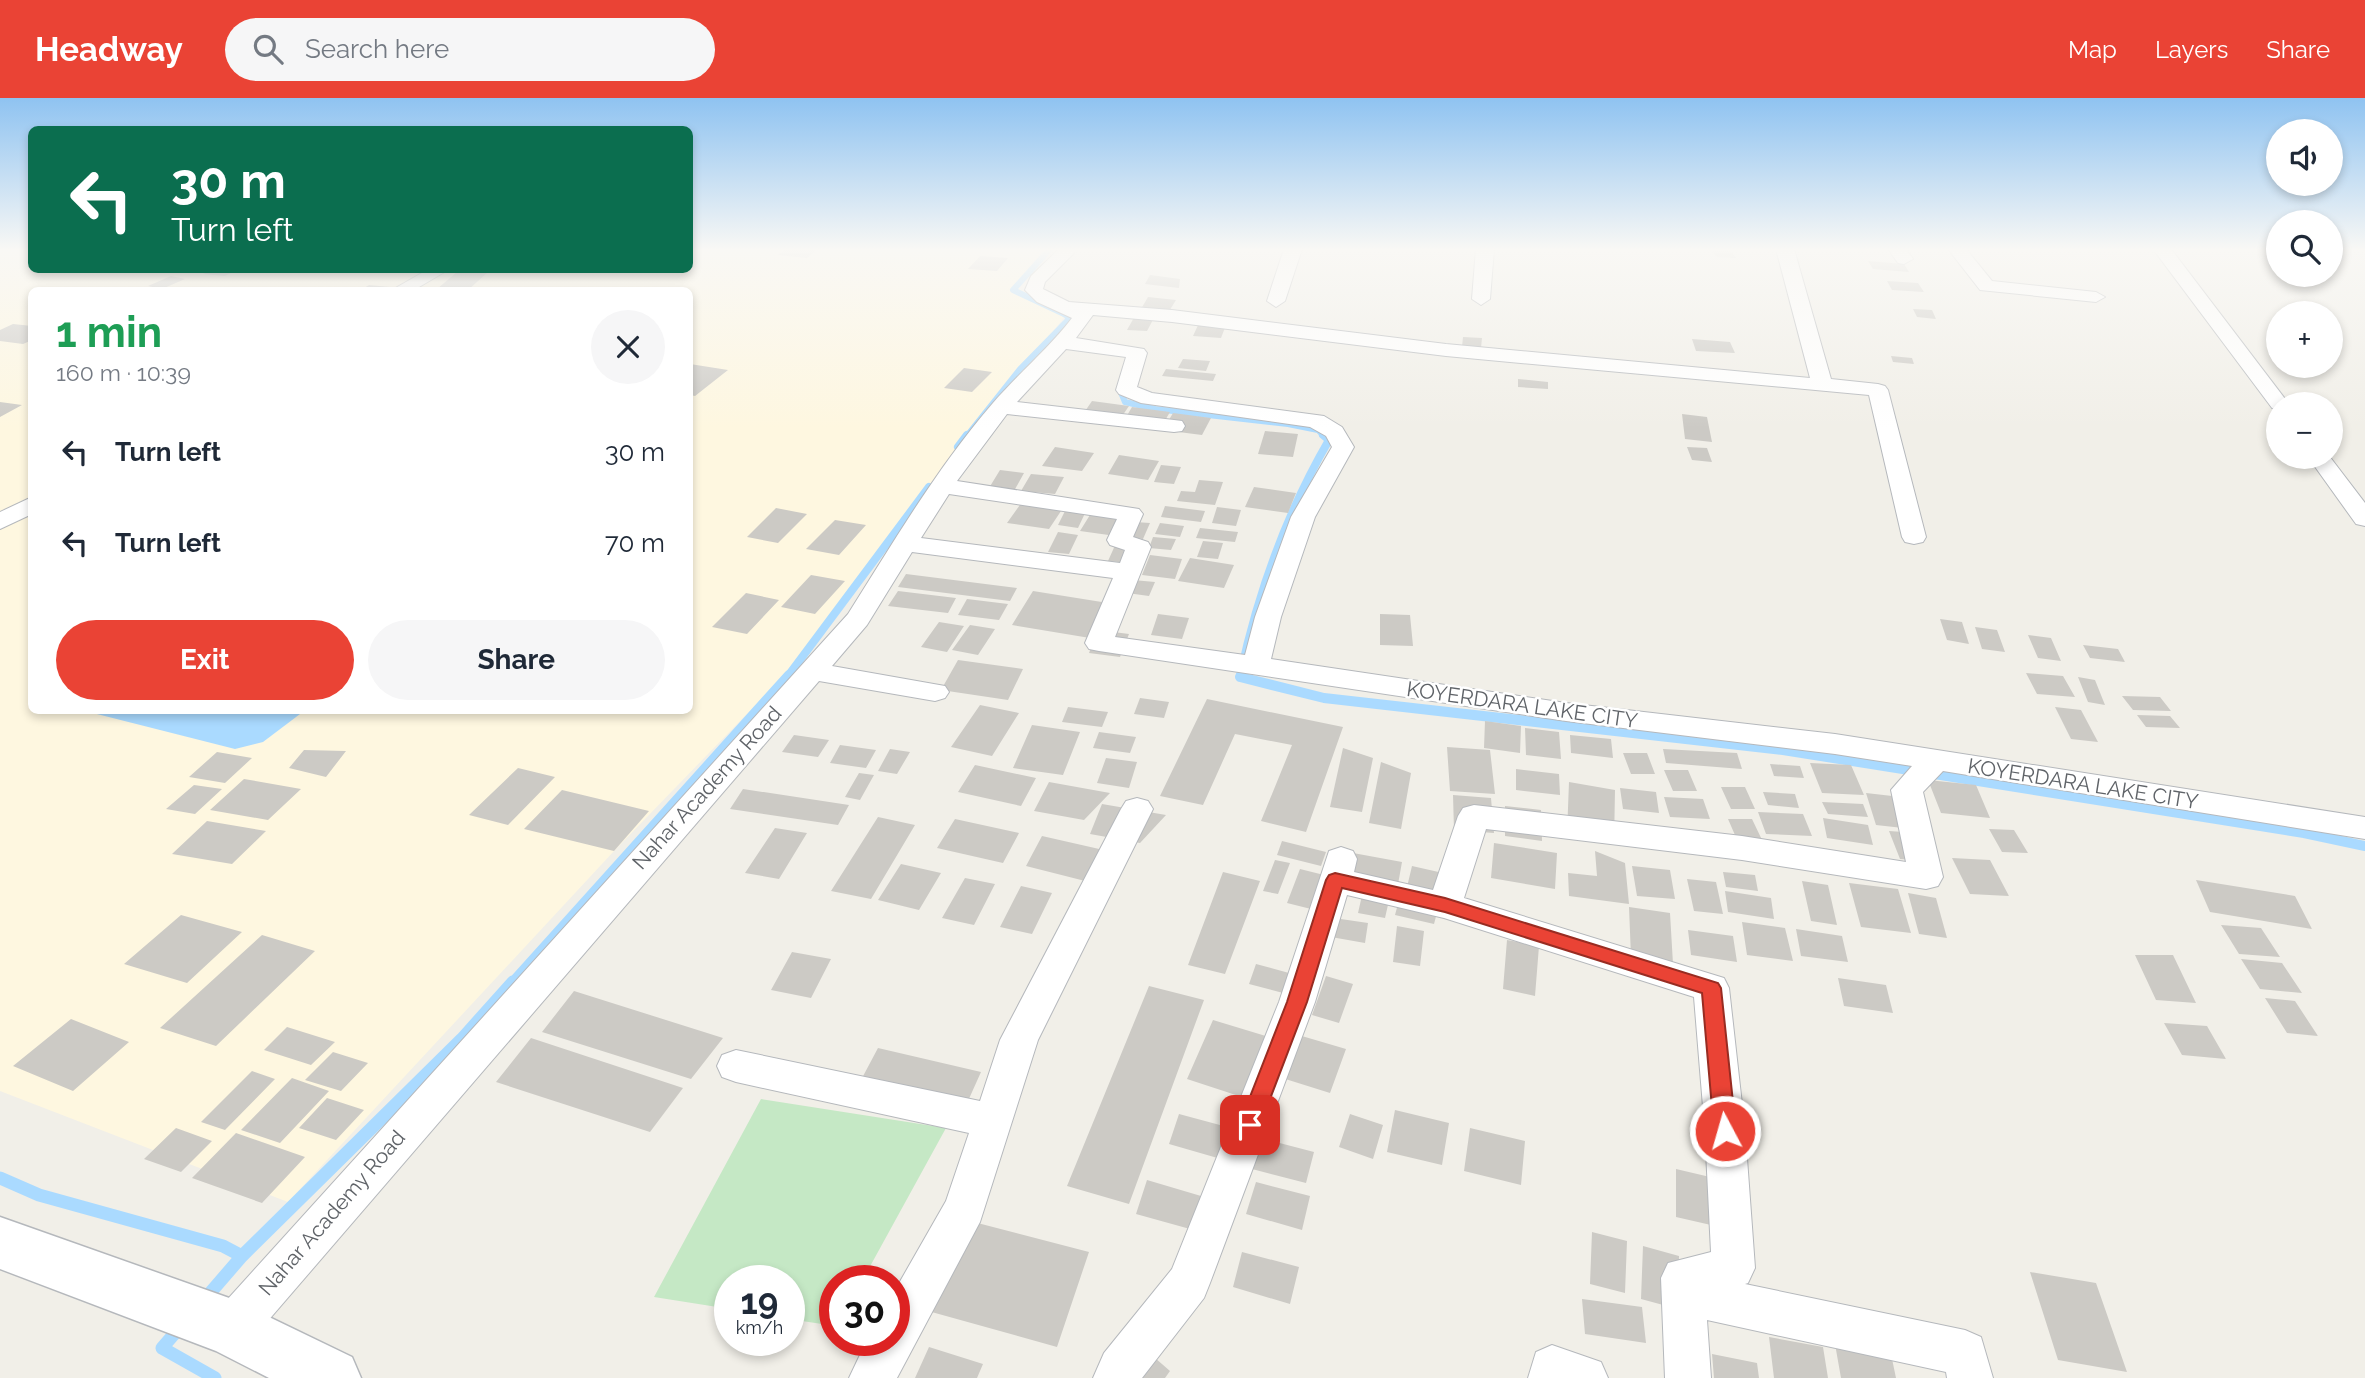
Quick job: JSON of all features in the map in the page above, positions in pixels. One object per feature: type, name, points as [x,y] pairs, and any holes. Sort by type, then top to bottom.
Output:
[{"type":"street","name":"Nahar Academy Road","points":[[232,1328],[858,619],[941,486],[981,429],[1059,342],[1082,321],[1084,314],[1073,309]]},
{"type":"street","points":[[1090,309],[1172,316],[1446,351],[1878,390],[1914,537]]},
{"type":"street","points":[[1801,309],[1822,385]]},
{"type":"street","points":[[2207,309],[2270,392]]},
{"type":"street","points":[[1059,342],[1137,353],[1126,390],[1148,399],[1316,421],[1334,432],[1343,447],[1303,517],[1268,617],[1256,665]]},
{"type":"street","points":[[1001,407],[1174,426]]},
{"type":"street","points":[[2328,469],[2365,519]]},
{"type":"street","points":[[906,544],[1129,572],[1139,547],[1119,540],[1132,514],[941,486]]},
{"type":"street","points":[[0,522],[28,506]]},
{"type":"street","name":"KOYERDARA LAKE CITY","points":[[1129,572],[1099,643],[1526,707],[1835,744],[2365,828]]},
{"type":"street","points":[[811,671],[935,692]]},
{"type":"street","points":[[1445,905],[1474,816],[1742,848],[1926,877],[1907,790],[1936,760]]},
{"type":"street","points":[[910,1308],[965,1209],[1019,1040],[1089,898],[1137,809]]},
{"type":"street","points":[[1116,1378],[1120,1369],[1188,1283],[1297,1002],[1338,870],[1711,988],[1725,1131],[1733,1268],[1683,1278],[1688,1378]]},
{"type":"street","points":[[736,1066],[993,1121]]},
{"type":"street","points":[[0,1243],[232,1328],[331,1378]]},
{"type":"street","points":[[1684,1293],[1965,1353],[1970,1378]]},
{"type":"street","points":[[872,1378],[884,1356]]},
{"type":"street","points":[[1551,1378],[1552,1368],[1585,1378]]},
{"type":"shaded area","points":[[0,309],[28,309],[28,714],[693,714],[693,309],[1061,309],[1068,312],[801,658],[614,851],[288,1202],[0,1091]]},
{"type":"green space","points":[[761,1099],[946,1128],[871,1265],[819,1265],[819,1324],[805,1321],[805,1265],[714,1265],[714,1306],[654,1297]]},
{"type":"water","points":[[97,714],[300,714],[263,742],[235,749]]},
{"type":"building","points":[[1141,309],[1171,309],[1168,313]]},
{"type":"building","points":[[1913,309],[1932,310],[1936,319],[1917,317]]},
{"type":"building","points":[[1136,314],[1155,316],[1147,331],[1127,330]]},
{"type":"building","points":[[1199,323],[1226,325],[1221,338],[1193,336]]},
{"type":"building","points":[[13,324],[28,326],[28,342],[23,344],[0,341],[0,330]]},
{"type":"building","points":[[1463,337],[1482,338],[1481,348],[1462,347]]},
{"type":"building","points":[[1692,339],[1730,342],[1735,353],[1696,351]]},
{"type":"building","points":[[1891,356],[1912,358],[1914,364],[1893,362]]},
{"type":"building","points":[[1183,359],[1210,361],[1206,371],[1178,368]]},
{"type":"building","points":[[693,364],[728,370],[695,396]]},
{"type":"building","points":[[964,368],[992,372],[972,392],[944,388]]},
{"type":"building","points":[[1166,369],[1216,374],[1213,381],[1162,376]]},
{"type":"building","points":[[1518,379],[1548,382],[1548,389],[1518,387]]},
{"type":"building","points":[[1092,401],[1129,406],[1118,422],[1081,417]]},
{"type":"building","points":[[0,402],[22,405],[0,417]]},
{"type":"building","points":[[1132,407],[1170,412],[1160,429],[1122,424]]},
{"type":"building","points":[[1173,413],[1211,418],[1202,435],[1163,430]]},
{"type":"building","points":[[1682,414],[1707,417],[1712,442],[1685,439]]},
{"type":"building","points":[[1265,431],[1298,434],[1293,457],[1258,454]]},
{"type":"building","points":[[1055,447],[1094,453],[1082,471],[1042,466]]},
{"type":"building","points":[[1687,447],[1707,448],[1712,462],[1692,460]]},
{"type":"building","points":[[1119,455],[1159,461],[1148,480],[1108,474]]},
{"type":"building","points":[[1161,465],[1181,467],[1174,484],[1154,482]]},
{"type":"building","points":[[1000,470],[1024,473],[1014,491],[989,488]]},
{"type":"building","points":[[1031,474],[1064,477],[1055,494],[1021,491]]},
{"type":"building","points":[[1199,480],[1223,482],[1215,505],[1177,501],[1181,491],[1195,492]]},
{"type":"building","points":[[1254,487],[1296,493],[1288,513],[1245,507]]},
{"type":"building","points":[[1022,502],[1063,508],[1049,529],[1007,523]]},
{"type":"building","points":[[1165,506],[1205,511],[1201,522],[1161,517]]},
{"type":"building","points":[[1067,507],[1087,509],[1078,528],[1058,525]]},
{"type":"building","points":[[1217,507],[1241,510],[1236,526],[1212,523]]},
{"type":"building","points":[[776,508],[807,514],[778,543],[747,537]]},
{"type":"building","points":[[1093,510],[1135,516],[1123,537],[1080,531]]},
{"type":"building","points":[[835,520],[866,525],[839,555],[806,549]]},
{"type":"building","points":[[1135,522],[1150,523],[1143,539],[1128,537]]},
{"type":"building","points":[[1160,523],[1184,526],[1180,537],[1155,534]]},
{"type":"building","points":[[1200,528],[1238,532],[1235,542],[1196,538]]},
{"type":"building","points":[[1058,532],[1078,535],[1069,554],[1048,552]]},
{"type":"building","points":[[1153,537],[1176,539],[1171,550],[1149,548]]},
{"type":"building","points":[[1117,541],[1138,544],[1130,563],[1108,561]]},
{"type":"building","points":[[1203,541],[1223,543],[1218,559],[1197,557]]},
{"type":"building","points":[[1150,555],[1182,559],[1175,579],[1142,575]]},
{"type":"building","points":[[1190,558],[1234,565],[1224,588],[1178,581]]},
{"type":"building","points":[[906,574],[1017,588],[1010,601],[898,587]]},
{"type":"building","points":[[811,575],[845,581],[815,614],[781,607]]},
{"type":"building","points":[[1133,580],[1155,582],[1149,596],[1127,593]]},
{"type":"building","points":[[898,591],[956,598],[948,613],[888,606]]},
{"type":"building","points":[[1033,591],[1108,603],[1090,638],[1012,625]]},
{"type":"building","points":[[746,593],[779,600],[747,634],[712,627]]},
{"type":"building","points":[[967,599],[1008,604],[999,620],[958,615]]},
{"type":"building","points":[[1158,614],[1189,618],[1182,639],[1151,635]]},
{"type":"building","points":[[1380,614],[1410,615],[1413,646],[1380,645]]},
{"type":"building","points":[[1940,619],[1962,622],[1969,644],[1947,640]]},
{"type":"building","points":[[939,622],[964,626],[947,652],[921,647]]},
{"type":"building","points":[[970,625],[995,629],[978,655],[952,650]]},
{"type":"building","points":[[1975,627],[1997,630],[2005,652],[1982,649]]},
{"type":"building","points":[[1098,630],[1129,634],[1120,657],[1089,653]]},
{"type":"building","points":[[2028,635],[2051,638],[2061,661],[2038,658]]},
{"type":"building","points":[[2083,645],[2118,649],[2125,662],[2090,658]]},
{"type":"building","points":[[958,660],[1023,669],[1008,700],[941,690]]},
{"type":"building","points":[[2026,673],[2063,676],[2075,697],[2037,694]]},
{"type":"building","points":[[2078,677],[2095,680],[2105,705],[2088,702]]},
{"type":"building","points":[[2122,696],[2160,697],[2171,711],[2133,710]]},
{"type":"building","points":[[1140,698],[1169,702],[1164,718],[1134,714]]},
{"type":"building","points":[[1207,699],[1343,727],[1306,832],[1261,821],[1292,745],[1235,734],[1203,805],[1160,796]]},
{"type":"building","points":[[980,705],[1019,713],[992,756],[951,747]]},
{"type":"building","points":[[1068,707],[1108,712],[1102,727],[1062,722]]},
{"type":"building","points":[[2055,707],[2081,710],[2098,742],[2071,739]]},
{"type":"building","points":[[2137,715],[2170,716],[2180,728],[2146,727]]},
{"type":"building","points":[[1485,721],[1521,726],[1520,753],[1484,748]]},
{"type":"building","points":[[1032,725],[1080,732],[1063,775],[1013,768]]},
{"type":"building","points":[[1525,728],[1559,732],[1561,759],[1526,755]]},
{"type":"building","points":[[1099,732],[1136,737],[1130,753],[1093,748]]},
{"type":"building","points":[[794,735],[829,740],[818,757],[782,752]]},
{"type":"building","points":[[1570,735],[1611,739],[1613,758],[1571,753]]},
{"type":"building","points":[[840,745],[876,750],[866,768],[830,763]]},
{"type":"building","points":[[1447,747],[1490,750],[1495,794],[1450,791]]},
{"type":"building","points":[[1343,748],[1373,758],[1362,812],[1330,807]]},
{"type":"building","points":[[890,749],[910,752],[897,774],[878,771]]},
{"type":"building","points":[[1663,749],[1737,753],[1742,769],[1666,763]]},
{"type":"building","points":[[304,750],[346,751],[326,777],[289,768]]},
{"type":"building","points":[[217,752],[252,758],[225,783],[189,777]]},
{"type":"building","points":[[1623,753],[1647,753],[1655,774],[1631,774]]},
{"type":"building","points":[[1106,758],[1137,762],[1129,788],[1097,783]]},
{"type":"building","points":[[1381,762],[1411,773],[1401,829],[1369,823]]},
{"type":"building","points":[[1810,763],[1851,765],[1864,795],[1822,793]]},
{"type":"building","points":[[1770,764],[1800,766],[1804,778],[1774,776]]},
{"type":"building","points":[[975,765],[1036,778],[1021,806],[958,792]]},
{"type":"building","points":[[518,768],[555,777],[508,825],[469,815]]},
{"type":"building","points":[[1516,769],[1559,774],[1560,795],[1516,790]]},
{"type":"building","points":[[1664,770],[1688,770],[1697,791],[1673,791]]},
{"type":"building","points":[[859,773],[874,775],[860,800],[845,797]]},
{"type":"building","points":[[244,779],[301,789],[268,820],[210,810]]},
{"type":"building","points":[[1928,780],[1976,785],[1990,818],[1941,813]]},
{"type":"building","points":[[1049,782],[1110,793],[1084,820],[1034,811]]},
{"type":"building","points":[[1569,782],[1615,790],[1614,843],[1567,834]]},
{"type":"building","points":[[194,785],[222,789],[195,814],[166,809]]},
{"type":"building","points":[[1721,787],[1745,787],[1755,809],[1731,809]]},
{"type":"building","points":[[1620,788],[1656,792],[1659,813],[1623,809]]},
{"type":"building","points":[[743,789],[849,805],[838,825],[730,809]]},
{"type":"building","points":[[562,790],[649,811],[614,851],[524,829]]},
{"type":"building","points":[[1763,792],[1795,794],[1799,808],[1768,805]]},
{"type":"building","points":[[1866,793],[1901,797],[1912,829],[1876,825]]},
{"type":"building","points":[[1453,795],[1491,798],[1494,833],[1454,830]]},
{"type":"building","points":[[1664,797],[1703,799],[1710,819],[1670,817]]},
{"type":"building","points":[[1822,802],[1863,804],[1868,817],[1828,814]]},
{"type":"building","points":[[1102,804],[1166,815],[1140,843],[1090,834]]},
{"type":"building","points":[[1505,806],[1541,810],[1542,841],[1505,836]]},
{"type":"building","points":[[1758,812],[1803,814],[1812,836],[1766,834]]},
{"type":"building","points":[[878,817],[915,825],[871,899],[831,891]]},
{"type":"building","points":[[1823,818],[1868,825],[1873,845],[1827,838]]},
{"type":"building","points":[[955,819],[1019,833],[1003,863],[937,848]]},
{"type":"building","points":[[1728,819],[1752,819],[1763,842],[1738,842]]},
{"type":"building","points":[[207,821],[266,831],[232,864],[172,854]]},
{"type":"building","points":[[775,828],[807,833],[779,879],[745,873]]},
{"type":"building","points":[[1989,829],[2014,830],[2028,853],[2002,852]]},
{"type":"building","points":[[1889,831],[1917,833],[1928,861],[1900,859]]},
{"type":"building","points":[[1042,836],[1108,851],[1093,883],[1026,866]]},
{"type":"building","points":[[1282,841],[1326,852],[1321,866],[1277,855]]},
{"type":"building","points":[[1494,843],[1557,853],[1555,889],[1491,878]]},
{"type":"building","points":[[1595,851],[1625,863],[1629,904],[1569,896],[1568,873],[1597,876]]},
{"type":"building","points":[[1353,853],[1402,862],[1397,890],[1348,881]]},
{"type":"building","points":[[1952,858],[1990,860],[2009,896],[1970,894]]},
{"type":"building","points":[[1275,860],[1290,863],[1278,894],[1263,891]]},
{"type":"building","points":[[901,864],[941,873],[919,910],[878,900]]},
{"type":"building","points":[[1412,866],[1443,873],[1438,895],[1407,887]]},
{"type":"building","points":[[1632,866],[1670,870],[1675,899],[1637,896]]},
{"type":"building","points":[[1300,869],[1324,875],[1311,909],[1287,903]]},
{"type":"building","points":[[1223,872],[1260,881],[1225,974],[1188,965]]},
{"type":"building","points":[[1723,872],[1755,875],[1758,891],[1726,887]]},
{"type":"building","points":[[965,878],[995,884],[974,925],[942,918]]},
{"type":"building","points":[[1687,879],[1716,882],[1723,914],[1694,911]]},
{"type":"building","points":[[2196,880],[2295,896],[2312,929],[2210,912]]},
{"type":"building","points":[[1802,881],[1828,885],[1837,925],[1811,921]]},
{"type":"building","points":[[1849,883],[1898,889],[1911,933],[1861,927]]},
{"type":"building","points":[[1021,886],[1052,893],[1032,934],[1000,927]]},
{"type":"building","points":[[1363,891],[1390,896],[1385,918],[1358,913]]},
{"type":"building","points":[[1725,891],[1771,898],[1774,919],[1728,912]]},
{"type":"building","points":[[1908,893],[1936,898],[1947,938],[1919,934]]},
{"type":"building","points":[[1399,900],[1438,909],[1434,924],[1395,915]]},
{"type":"building","points":[[1629,907],[1670,913],[1673,964],[1631,957]]},
{"type":"building","points":[[181,915],[242,932],[187,983],[124,964]]},
{"type":"building","points":[[1334,918],[1368,923],[1365,943],[1331,937]]},
{"type":"building","points":[[1742,922],[1785,928],[1793,961],[1747,955]]},
{"type":"building","points":[[2221,925],[2261,928],[2280,957],[2239,954]]},
{"type":"building","points":[[1397,926],[1424,931],[1420,966],[1393,962]]},
{"type":"building","points":[[1796,929],[1842,936],[1848,962],[1801,956]]},
{"type":"building","points":[[1688,930],[1733,936],[1737,962],[1691,955]]},
{"type":"building","points":[[262,935],[315,951],[216,1046],[160,1028]]},
{"type":"building","points":[[1507,940],[1539,946],[1535,996],[1503,989]]},
{"type":"building","points":[[792,952],[831,959],[811,998],[771,990]]},
{"type":"building","points":[[2135,955],[2173,955],[2196,1003],[2156,1000]]},
{"type":"building","points":[[2241,959],[2282,963],[2302,993],[2260,989]]},
{"type":"building","points":[[1256,964],[1289,973],[1283,993],[1249,984]]},
{"type":"building","points":[[1326,976],[1353,984],[1339,1023],[1312,1015]]},
{"type":"building","points":[[1838,978],[1886,985],[1893,1013],[1844,1006]]},
{"type":"building","points":[[1149,986],[1204,1000],[1129,1204],[1067,1186]]},
{"type":"building","points":[[574,991],[723,1038],[691,1079],[542,1032]]},
{"type":"building","points":[[2265,998],[2295,1001],[2318,1036],[2287,1033]]},
{"type":"building","points":[[71,1019],[129,1042],[73,1091],[13,1066]]},
{"type":"building","points":[[1213,1020],[1269,1037],[1245,1098],[1187,1079]]},
{"type":"building","points":[[2164,1023],[2207,1026],[2226,1059],[2182,1055]]},
{"type":"building","points":[[287,1027],[335,1042],[311,1065],[264,1050]]},
{"type":"building","points":[[1295,1034],[1346,1049],[1330,1093],[1279,1077]]},
{"type":"building","points":[[531,1038],[683,1088],[650,1132],[496,1082]]},
{"type":"building","points":[[878,1048],[981,1072],[959,1121],[853,1095]]},
{"type":"building","points":[[333,1052],[368,1063],[341,1091],[305,1080]]},
{"type":"building","points":[[252,1071],[275,1079],[225,1130],[201,1122]]},
{"type":"building","points":[[292,1078],[329,1091],[280,1143],[241,1130]]},
{"type":"building","points":[[327,1098],[364,1110],[336,1140],[299,1128]]},
{"type":"building","points":[[1395,1110],[1449,1123],[1442,1165],[1387,1152]]},
{"type":"building","points":[[1179,1114],[1231,1128],[1221,1159],[1169,1144]]},
{"type":"building","points":[[1350,1114],[1383,1125],[1373,1159],[1339,1147]]},
{"type":"building","points":[[176,1128],[212,1141],[181,1172],[144,1159]]},
{"type":"building","points":[[1470,1128],[1525,1141],[1521,1185],[1464,1171]]},
{"type":"building","points":[[236,1133],[305,1157],[262,1203],[192,1178]]},
{"type":"building","points":[[1261,1138],[1314,1152],[1306,1183],[1252,1169]]},
{"type":"building","points":[[1676,1169],[1710,1177],[1711,1225],[1676,1217]]},
{"type":"building","points":[[1147,1180],[1201,1196],[1190,1229],[1136,1214]]},
{"type":"building","points":[[1256,1182],[1310,1196],[1302,1230],[1246,1214]]},
{"type":"building","points":[[966,1220],[1089,1252],[1057,1347],[928,1311]]},
{"type":"building","points":[[1592,1232],[1627,1241],[1625,1293],[1590,1284]]},
{"type":"building","points":[[1643,1246],[1679,1256],[1678,1309],[1641,1299]]},
{"type":"building","points":[[1242,1252],[1299,1267],[1290,1304],[1233,1287]]},
{"type":"building","points":[[2030,1272],[2096,1283],[2127,1372],[2058,1360]]},
{"type":"building","points":[[1582,1299],[1642,1307],[1646,1343],[1585,1334]]},
{"type":"building","points":[[1769,1337],[1823,1347],[1828,1378],[1774,1378]]},
{"type":"building","points":[[1835,1344],[1891,1354],[1896,1378],[1841,1378]]},
{"type":"building","points":[[929,1347],[983,1364],[977,1378],[915,1378]]},
{"type":"building","points":[[1147,1351],[1170,1371],[1165,1378],[1123,1378]]},
{"type":"building","points":[[1712,1354],[1757,1363],[1759,1378],[1714,1378]]},
{"type":"waterway","points":[[966,437],[1020,369],[1067,321],[1069,317],[1053,309]]},
{"type":"waterway","points":[[1123,383],[1120,390],[1125,402],[1155,409],[1288,424],[1318,430],[1323,435]]},
{"type":"waterway","points":[[958,447],[967,435]]},
{"type":"waterway","points":[[1240,676],[1255,614],[1275,554],[1299,496],[1329,440],[1323,435]]},
{"type":"waterway","points":[[788,676],[929,487]]},
{"type":"waterway","points":[[511,984],[789,675]]},
{"type":"waterway","points":[[1241,675],[1240,677],[1324,698],[1783,750],[2304,833],[2365,846]]},
{"type":"waterway","points":[[242,1256],[462,1039],[513,982]]},
{"type":"waterway","points":[[0,1178],[39,1195],[223,1246],[242,1256]]},
{"type":"waterway","points":[[204,1300],[242,1256]]},
{"type":"waterway","points":[[182,1325],[162,1348],[215,1378]]},
{"type":"route","points":[[1250,1125],[1297,1002],[1335,880],[1445,905],[1555,942],[1711,988],[1725,1131]]}]
